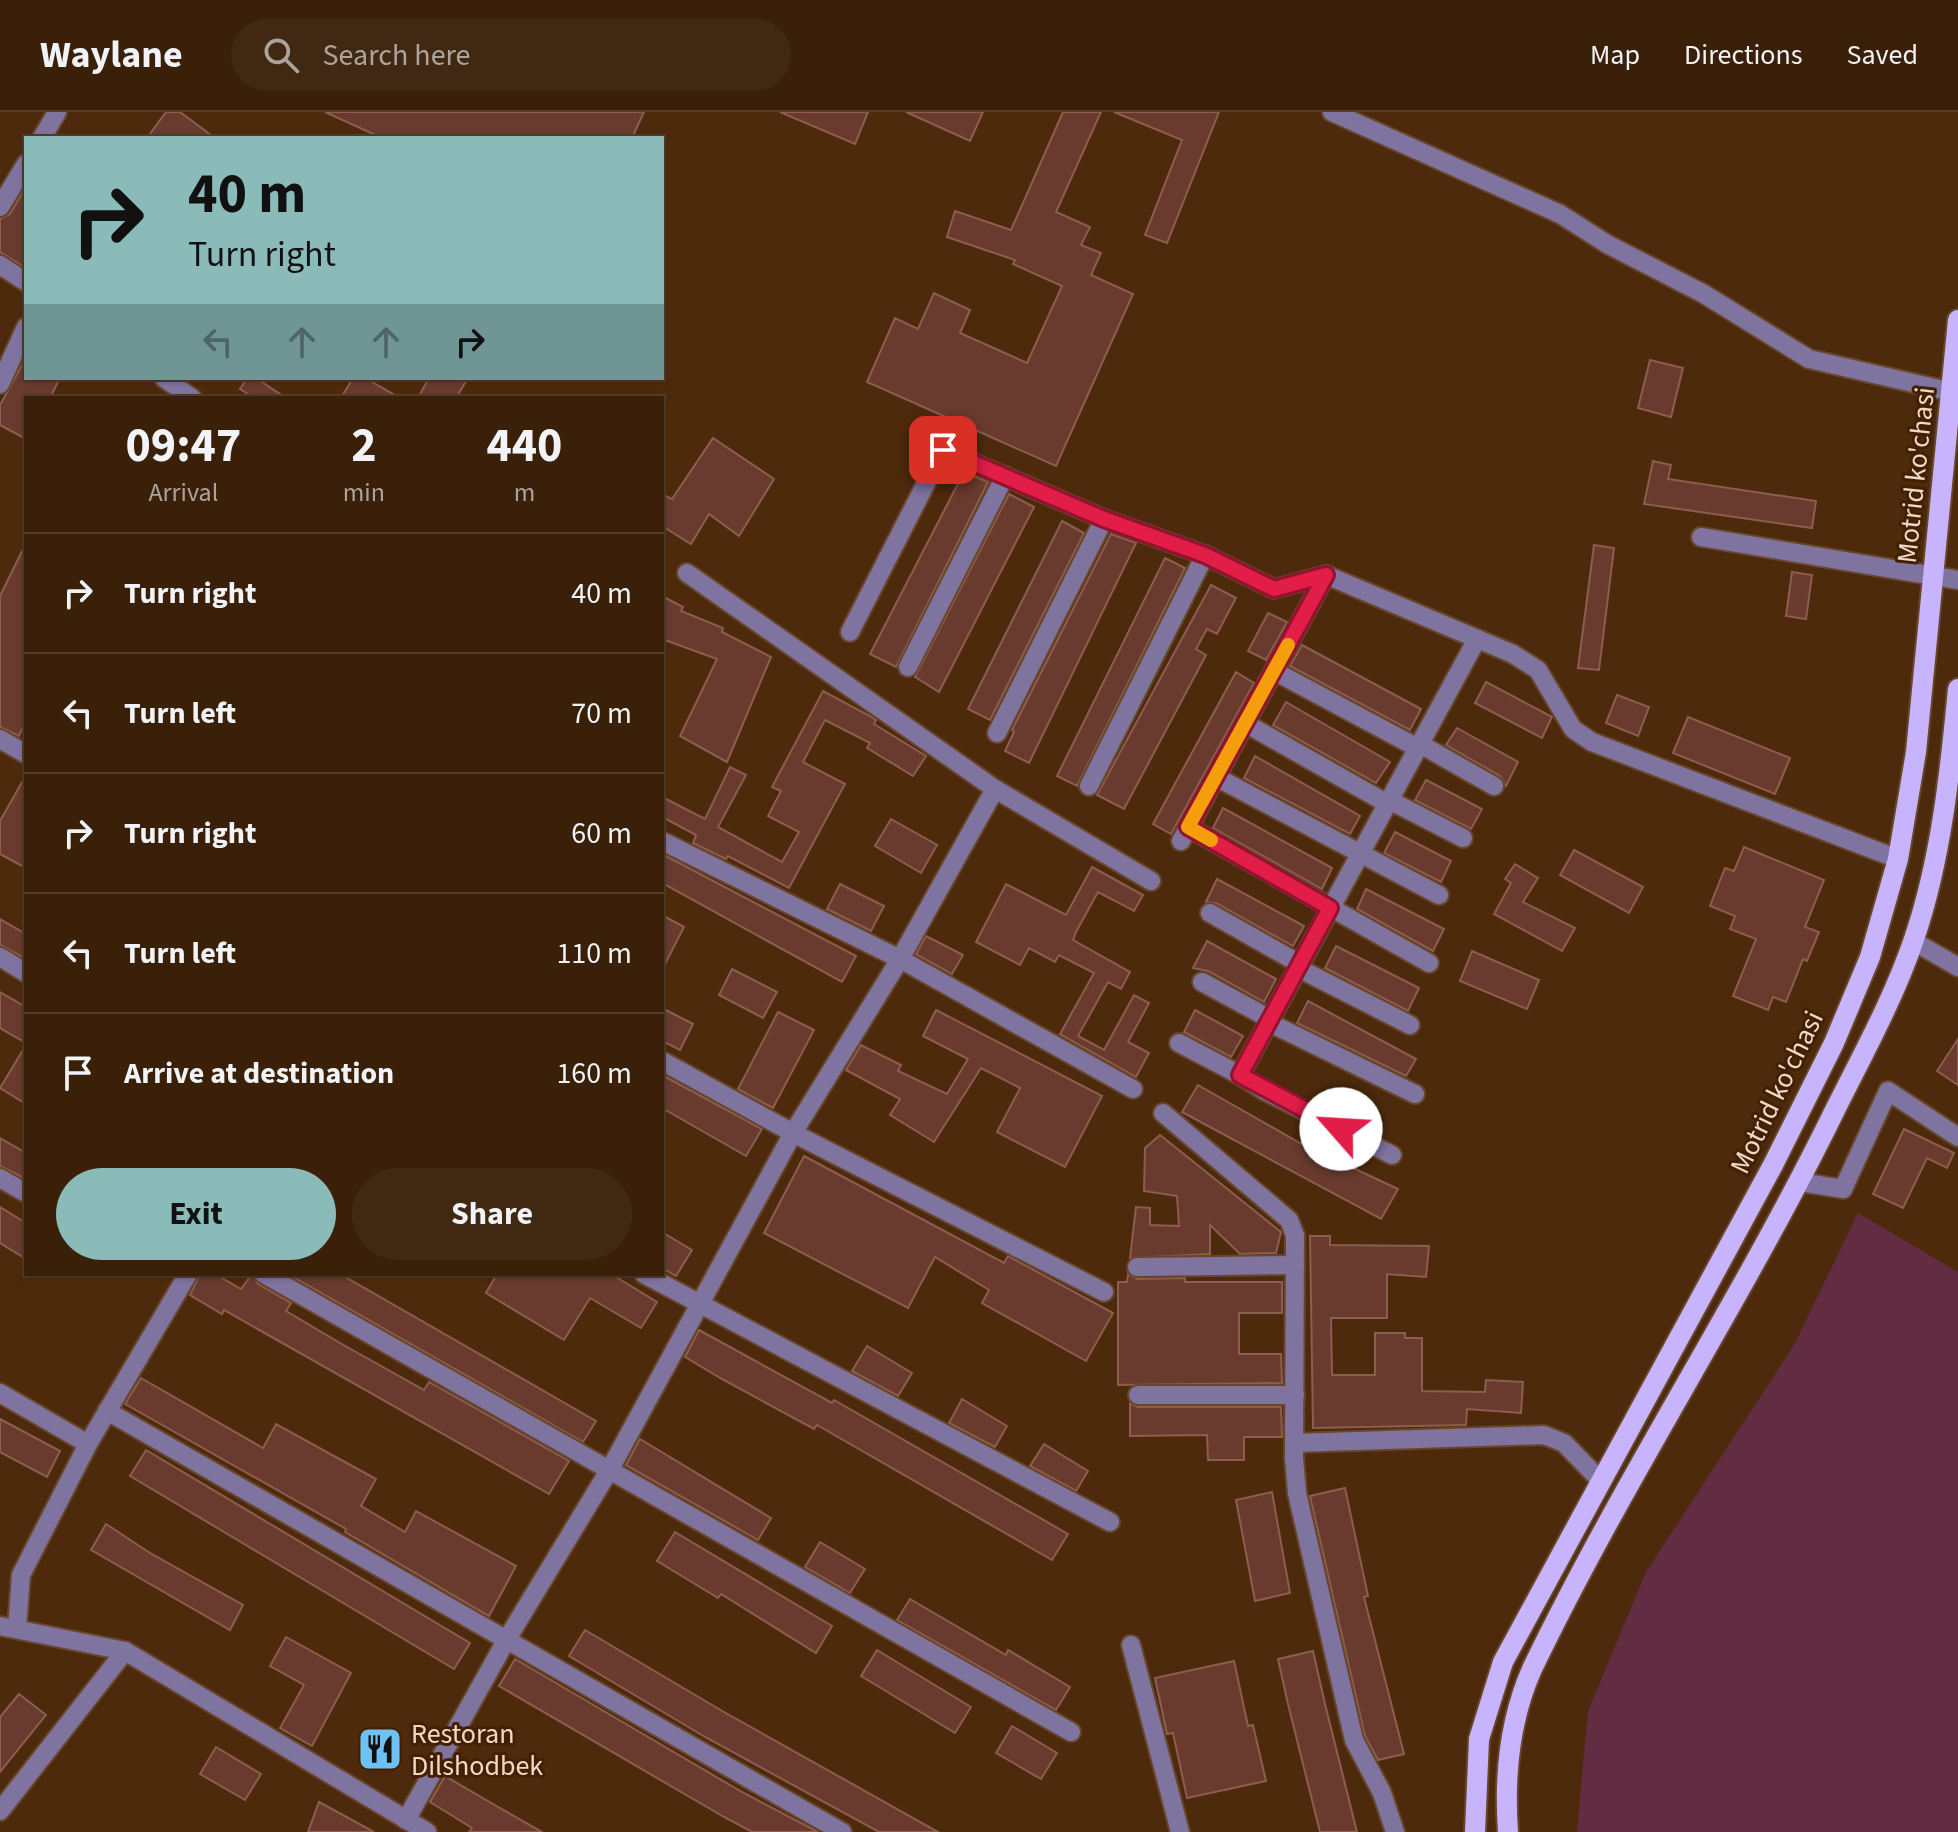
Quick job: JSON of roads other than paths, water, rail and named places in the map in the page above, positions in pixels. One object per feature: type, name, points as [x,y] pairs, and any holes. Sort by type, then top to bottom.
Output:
[{"type":"main road","name":"Motrid ko'chasi","points":[[1475,1832],[1475,1766],[1492,1687],[1600,1480],[1773,1165],[1834,1043],[1870,957],[1898,859],[1916,752],[1958,320]]},
{"type":"main road","points":[[1508,1832],[1506,1792],[1511,1740],[1522,1693],[1532,1669],[1612,1516],[1800,1182],[1887,1005],[1913,941],[1944,806],[1958,689]]},
{"type":"street","points":[[43,136],[57,112]]},
{"type":"street","points":[[1332,112],[1560,214],[1809,359],[1952,392]]},
{"type":"street","points":[[0,207],[24,167]]},
{"type":"street","points":[[0,265],[24,281]]},
{"type":"street","points":[[0,384],[24,331]]},
{"type":"street","points":[[167,380],[189,396]]},
{"type":"street","points":[[850,632],[943,450],[1104,519],[1205,555],[1274,589],[1326,575],[1477,639],[1538,670],[1573,729],[1592,742],[1898,859]]},
{"type":"street","points":[[908,667],[1005,476]]},
{"type":"street","points":[[997,733],[1104,519]]},
{"type":"street","points":[[1701,537],[1958,580]]},
{"type":"street","points":[[1089,786],[1205,555]]},
{"type":"street","points":[[687,573],[995,789],[1151,881]]},
{"type":"street","points":[[1326,575],[1185,834],[1429,963]]},
{"type":"street","points":[[1240,1075],[1477,639]]},
{"type":"street","points":[[1274,671],[1494,786]]},
{"type":"street","points":[[1245,723],[1388,802],[1463,838]]},
{"type":"street","points":[[0,739],[24,753]]},
{"type":"street","points":[[1216,777],[1439,895]]},
{"type":"street","points":[[406,1820],[507,1639],[610,1469],[793,1133],[900,959],[995,789]]},
{"type":"street","points":[[664,842],[900,959],[1133,1089]]},
{"type":"street","points":[[1210,913],[1299,966],[1410,1025]]},
{"type":"street","points":[[1913,941],[1958,967]]},
{"type":"street","points":[[0,957],[24,972]]},
{"type":"street","points":[[1202,982],[1269,1020],[1415,1094]]},
{"type":"street","points":[[1179,1043],[1265,1091],[1392,1155]]},
{"type":"street","points":[[664,1062],[793,1133],[1104,1292]]},
{"type":"street","points":[[1800,1182],[1843,1189],[1888,1091],[1958,1137]]},
{"type":"street","points":[[1163,1113],[1289,1220],[1295,1235],[1294,1443],[1297,1493],[1354,1740],[1382,1793],[1395,1832]]},
{"type":"street","points":[[0,1178],[24,1192]]},
{"type":"street","points":[[1137,1267],[1295,1265]]},
{"type":"street","points":[[268,1276],[1071,1732]]},
{"type":"street","points":[[647,1276],[1110,1522]]},
{"type":"street","points":[[180,1277],[88,1444],[21,1575],[8,1627],[125,1651],[427,1832]]},
{"type":"street","points":[[0,1393],[88,1444]]},
{"type":"street","points":[[1138,1395],[1295,1395]]},
{"type":"street","points":[[107,1411],[842,1832]]},
{"type":"street","points":[[1294,1443],[1544,1435],[1564,1443],[1600,1480]]},
{"type":"street","points":[[1131,1645],[1180,1832]]},
{"type":"street","points":[[0,1811],[125,1651]]},
{"type":"place","name":"Restoran Dilshodbek","points":[[380,1749]]}]
